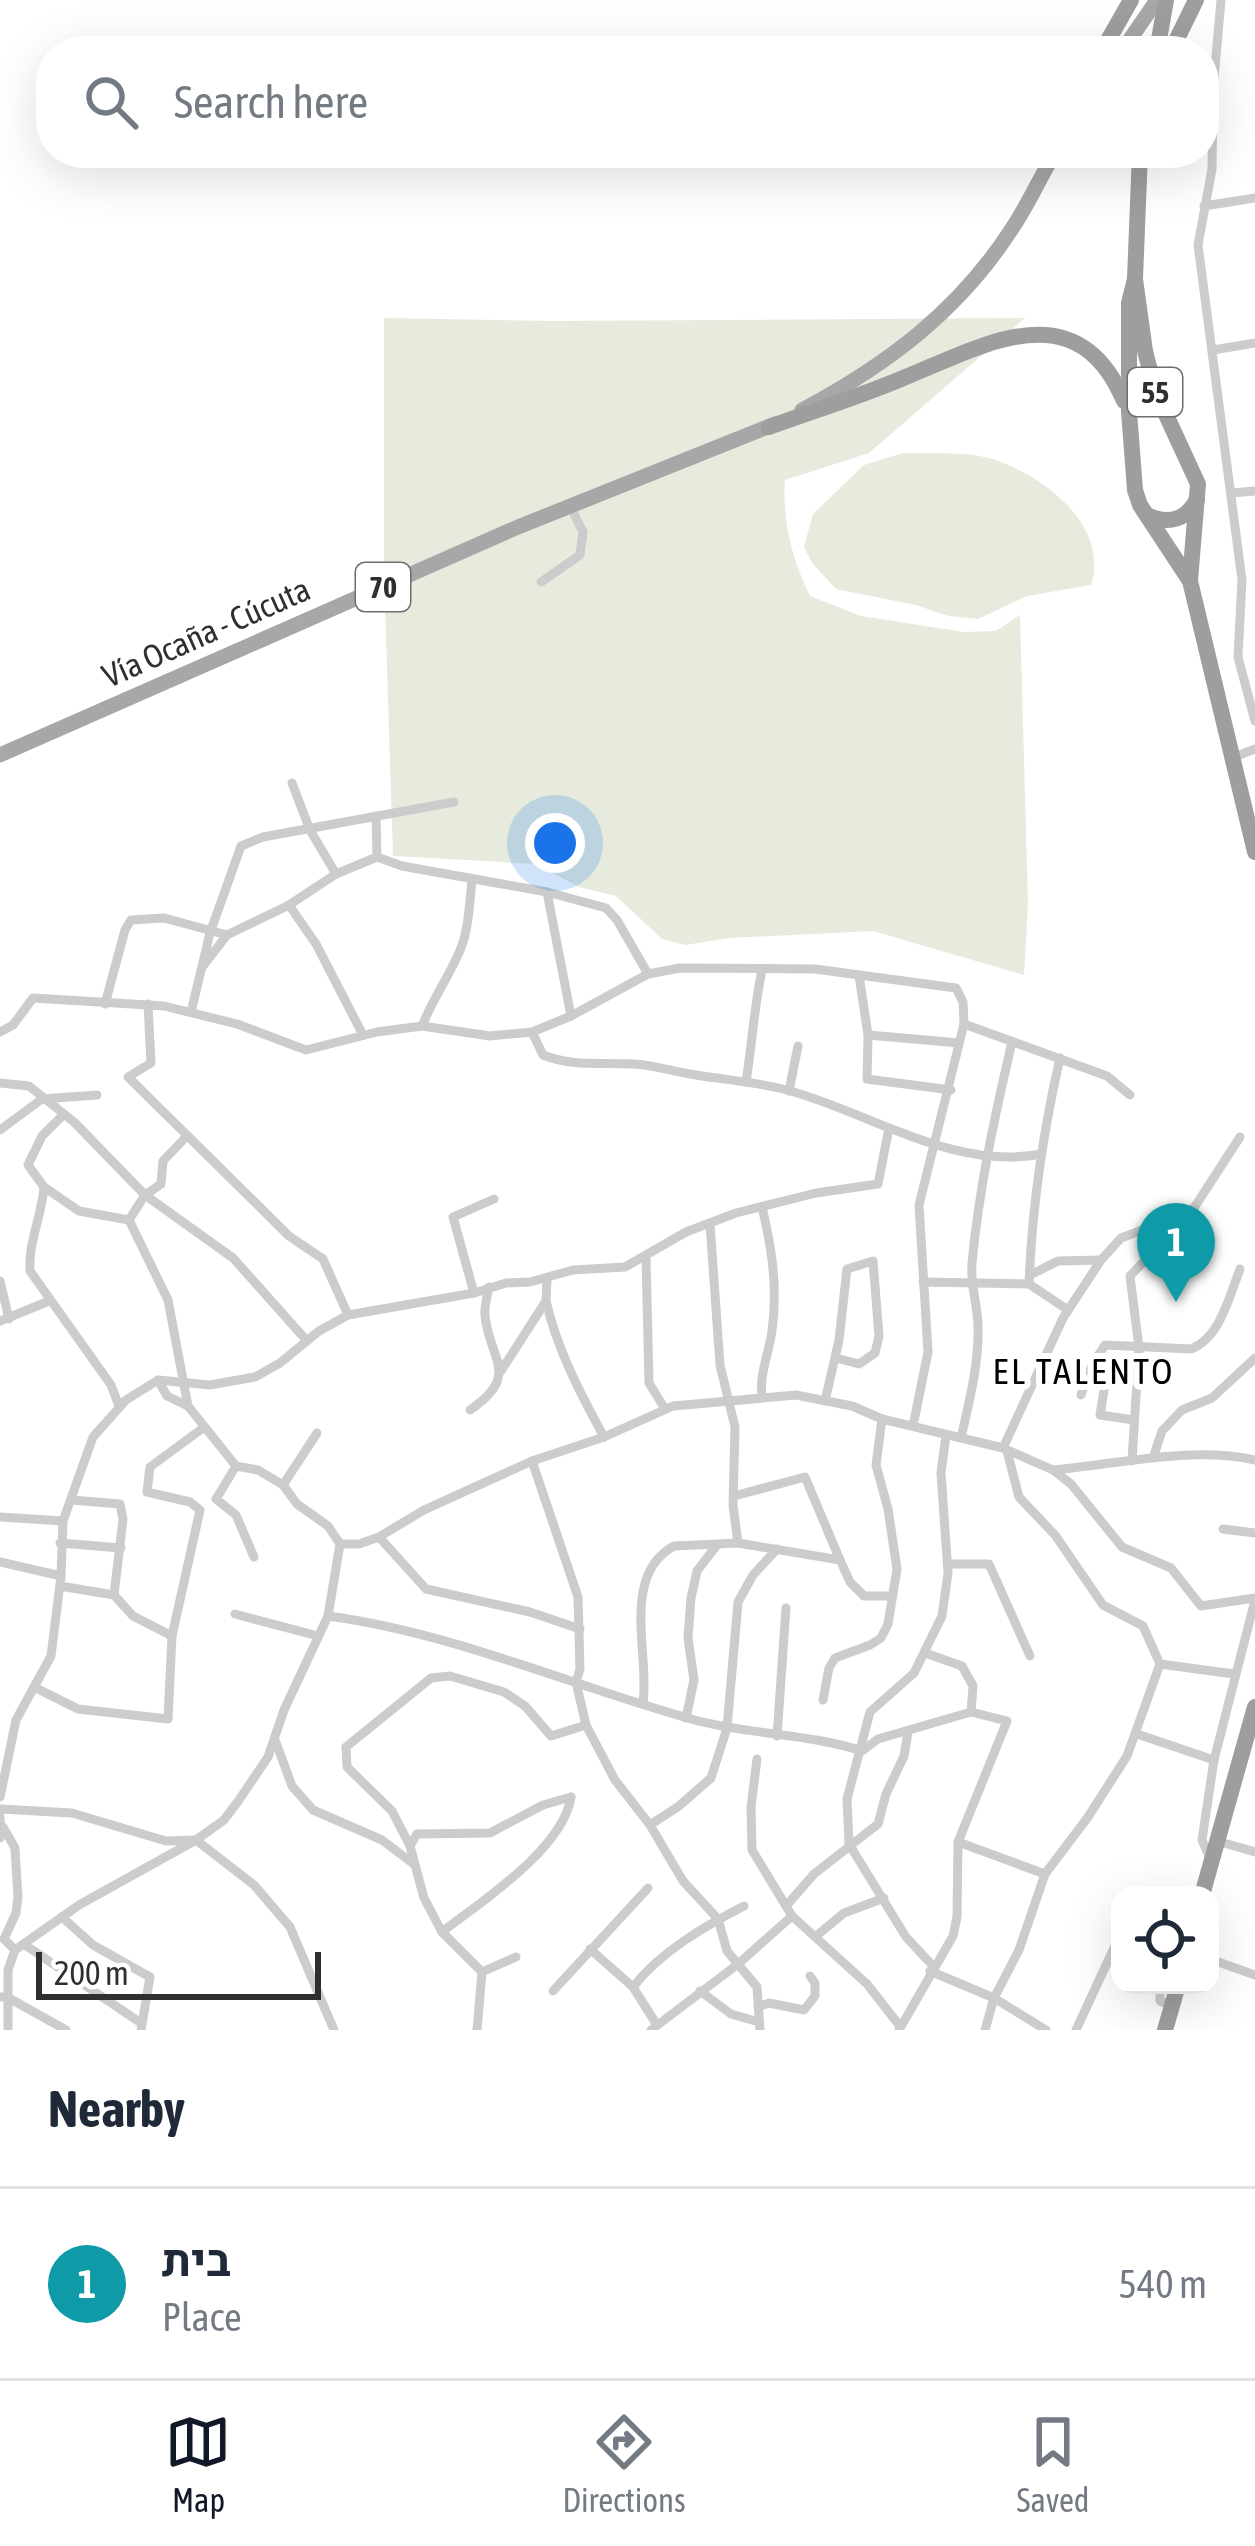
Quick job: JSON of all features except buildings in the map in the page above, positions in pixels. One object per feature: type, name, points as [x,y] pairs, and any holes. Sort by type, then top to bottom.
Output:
[{"type":"highway","points":[[1111,36],[1131,0]]},
{"type":"highway","points":[[1160,36],[1166,0]]},
{"type":"highway","points":[[1178,36],[1196,0]]},
{"type":"highway","name":"55","points":[[1139,168],[1135,278],[1144,351],[1156,393],[1195,474],[1198,498],[1190,581],[1255,852]]},
{"type":"highway","name":"55","points":[[1135,278],[1129,303],[1135,490],[1190,581]]},
{"type":"highway","points":[[770,427],[880,388],[997,338],[1022,334],[1066,340],[1086,351],[1117,383],[1129,412]]},
{"type":"highway","points":[[1147,515],[1177,520],[1198,498]]},
{"type":"highway","points":[[1204,1886],[1255,1707]]},
{"type":"highway","points":[[1165,2030],[1175,1994]]},
{"type":"main road","points":[[1131,36],[1157,0]]},
{"type":"main road","name":"70","points":[[770,427],[862,378],[947,311],[1011,231],[1046,168]]},
{"type":"main road","name":"Vía Ocaña - Cúcuta","points":[[0,755],[570,506],[770,427]]},
{"type":"street","points":[[1218,36],[1221,0]]},
{"type":"street","points":[[1212,168],[1198,256],[1242,580],[1238,657],[1255,721]]},
{"type":"street","points":[[1204,206],[1255,198]]},
{"type":"street","points":[[1213,350],[1255,343]]},
{"type":"street","points":[[1232,494],[1255,491]]},
{"type":"street","points":[[541,582],[580,555],[583,532],[570,506]]},
{"type":"street","points":[[1242,580],[1255,581]]},
{"type":"street","points":[[1232,758],[1255,749]]},
{"type":"street","points":[[292,783],[310,830],[336,874]]},
{"type":"street","points":[[190,1012],[210,933],[241,846],[262,837],[454,802]]},
{"type":"street","points":[[376,816],[376,857]]},
{"type":"street","points":[[203,966],[227,935],[376,857],[606,908],[648,974]]},
{"type":"street","points":[[422,1026],[458,955],[468,923],[472,881]]},
{"type":"street","points":[[547,892],[572,1016]]},
{"type":"street","points":[[289,905],[316,944],[363,1035]]},
{"type":"street","points":[[105,1004],[124,930],[131,920],[164,919],[227,935]]},
{"type":"street","points":[[0,1032],[13,1025],[33,998],[148,1004],[237,1024],[306,1050],[422,1026],[490,1036],[532,1032],[648,974],[680,968],[815,969],[956,988],[963,1002],[964,1024],[920,1205],[928,1352],[913,1426]]},
{"type":"street","points":[[746,1082],[762,970]]},
{"type":"street","points":[[860,975],[868,1035],[867,1079],[951,1090]]},
{"type":"street","points":[[148,1004],[151,1064],[128,1077],[289,1236],[323,1259],[348,1316]]},
{"type":"street","points":[[964,1024],[1107,1076],[1130,1095]]},
{"type":"street","points":[[532,1032],[543,1055],[561,1063],[637,1064],[789,1090],[889,1129],[986,1156],[1016,1159],[1041,1154]]},
{"type":"street","points":[[868,1035],[958,1043]]},
{"type":"street","points":[[962,1438],[977,1353],[971,1283],[986,1156],[1012,1042]]},
{"type":"street","points":[[789,1090],[799,1046]]},
{"type":"street","points":[[1029,1279],[1041,1154],[1060,1058]]},
{"type":"street","points":[[0,1083],[29,1087],[63,1115],[145,1195],[233,1258],[307,1340]]},
{"type":"street","points":[[0,1130],[42,1099],[97,1096]]},
{"type":"street","points":[[63,1115],[42,1136],[28,1165],[44,1187],[79,1211],[129,1220]]},
{"type":"street","points":[[0,1797],[16,1720],[51,1655],[63,1521],[93,1437],[119,1406],[158,1380],[186,1385],[255,1377],[348,1316],[573,1270],[625,1267],[686,1232],[710,1224],[762,1207],[878,1184],[889,1129]]},
{"type":"street","points":[[1132,1461],[1139,1348],[1130,1276],[1192,1211],[1240,1137]]},
{"type":"street","points":[[129,1220],[145,1195],[161,1184],[163,1161],[185,1138]]},
{"type":"street","points":[[44,1187],[30,1270],[111,1384],[119,1406]]},
{"type":"street","points":[[474,1293],[453,1216],[494,1198]]},
{"type":"street","points":[[762,1207],[775,1262],[762,1397]]},
{"type":"street","points":[[985,2030],[1045,1874],[1088,1817],[1138,1734],[1160,1664],[1143,1626],[1103,1605],[1055,1535],[1018,1497],[1005,1450],[1030,1382],[1101,1260],[1121,1238],[1192,1211]]},
{"type":"street","points":[[8,2030],[3,1997],[8,1970],[20,1947],[224,1820],[275,1740],[328,1616],[340,1544],[328,1526],[297,1504],[283,1485],[258,1470],[236,1466],[188,1406],[168,1300],[129,1220]]},
{"type":"street","points":[[710,1224],[720,1365],[735,1427],[738,1543]]},
{"type":"street","points":[[646,1257],[649,1383],[665,1409]]},
{"type":"street","points":[[923,1282],[1029,1279],[1058,1261],[1101,1260]]},
{"type":"street","points":[[825,1401],[848,1268],[873,1261],[879,1336],[875,1353],[859,1364],[836,1358]]},
{"type":"street","points":[[1081,1395],[1105,1346],[1191,1349],[1202,1345],[1213,1333],[1240,1270]]},
{"type":"street","points":[[547,1278],[546,1301],[556,1344],[604,1437]]},
{"type":"street","points":[[1029,1279],[1068,1310]]},
{"type":"street","points":[[0,1280],[5,1320],[49,1301]]},
{"type":"street","points":[[489,1287],[484,1312],[500,1372]]},
{"type":"street","points":[[470,1410],[493,1392],[500,1372],[546,1301]]},
{"type":"street","points":[[1153,1458],[1162,1431],[1182,1410],[1212,1398],[1255,1358]]},
{"type":"street","points":[[1087,1378],[1105,1384],[1100,1415],[1134,1420]]},
{"type":"street","points":[[158,1380],[167,1396],[188,1406]]},
{"type":"street","points":[[340,1544],[379,1537],[424,1510],[532,1461],[604,1437],[665,1409],[796,1395],[852,1406],[882,1419],[1005,1450],[1052,1470],[1071,1484],[1122,1546],[1171,1568],[1201,1606],[1255,1599],[1214,1760],[1202,1840],[1211,1861]]},
{"type":"street","points":[[823,1700],[835,1658],[881,1638],[888,1624],[897,1569],[876,1465],[882,1419]]},
{"type":"street","points":[[200,1510],[190,1502],[146,1492],[150,1467],[203,1428]]},
{"type":"street","points":[[283,1485],[317,1433]]},
{"type":"street","points":[[946,1435],[941,1473],[948,1564],[942,1616],[914,1673],[870,1712],[847,1798],[849,1844],[906,1937],[932,1968],[1046,2030]]},
{"type":"street","points":[[1052,1470],[1153,1458],[1255,1460]]},
{"type":"street","points":[[532,1461],[572,1572],[580,1629],[576,1682],[586,1725],[615,1780],[650,1825],[683,1881],[718,1919],[727,1951],[757,1987],[759,2026],[731,2014],[700,1991]]},
{"type":"street","points":[[36,1688],[78,1709],[168,1719],[172,1636],[200,1510],[216,1499],[236,1466]]},
{"type":"street","points":[[734,1496],[805,1477],[850,1582],[864,1596],[890,1596]]},
{"type":"street","points":[[216,1499],[236,1514],[254,1557]]},
{"type":"street","points":[[72,1500],[120,1504],[124,1520],[114,1595]]},
{"type":"street","points":[[0,1517],[63,1521]]},
{"type":"street","points":[[1223,1529],[1255,1533]]},
{"type":"street","points":[[379,1537],[426,1588],[580,1629]]},
{"type":"street","points":[[60,1543],[121,1548]]},
{"type":"street","points":[[643,1702],[642,1604],[653,1568],[665,1551],[674,1546],[738,1543],[840,1560]]},
{"type":"street","points":[[686,1718],[694,1680],[688,1638],[691,1598],[697,1571],[717,1545]]},
{"type":"street","points":[[650,1825],[711,1778],[727,1728],[738,1602],[753,1575],[777,1549]]},
{"type":"street","points":[[0,1562],[114,1595],[133,1616],[172,1636]]},
{"type":"street","points":[[948,1564],[989,1564],[1030,1657]]},
{"type":"street","points":[[777,1736],[786,1608]]},
{"type":"street","points":[[235,1613],[318,1636]]},
{"type":"street","points":[[328,1616],[382,1623],[458,1642],[686,1718],[862,1751]]},
{"type":"street","points":[[925,1653],[962,1666],[974,1685],[971,1712]]},
{"type":"street","points":[[1160,1664],[1234,1674]]},
{"type":"street","points":[[477,2030],[482,1972],[442,1932],[424,1898],[410,1846],[392,1811],[347,1767],[346,1747],[431,1678],[464,1679],[504,1693],[525,1706],[551,1736],[586,1725]]},
{"type":"street","points":[[757,1759],[752,1850],[789,1911],[867,1984],[899,2028],[953,1936],[958,1842],[1007,1721],[971,1712],[878,1739],[862,1751]]},
{"type":"street","points":[[590,1949],[632,1987],[654,2028],[738,1964],[789,1911],[814,1874],[878,1824],[904,1756],[908,1732]]},
{"type":"street","points":[[1138,1734],[1214,1760]]},
{"type":"street","points":[[275,1740],[292,1786],[313,1810],[382,1840],[415,1865]]},
{"type":"street","points":[[410,1846],[417,1834],[490,1833],[571,1796],[554,1834],[508,1881],[442,1932]]},
{"type":"street","points":[[62,1917],[93,1945],[150,1977],[141,2027],[4,1940],[16,1912],[16,1858],[1,1823],[57,1810],[166,1841],[196,1840],[254,1885],[290,1927],[334,2030]]},
{"type":"street","points":[[1217,1841],[1255,1852]]},
{"type":"street","points":[[958,1842],[1045,1874]]},
{"type":"street","points":[[554,1991],[648,1888]]},
{"type":"street","points":[[814,1937],[844,1913],[884,1898]]},
{"type":"street","points":[[632,1987],[646,1970],[744,1906]]},
{"type":"street","points":[[1076,2030],[1111,1954]]},
{"type":"street","points":[[482,1972],[516,1957]]},
{"type":"street","points":[[1219,1962],[1255,1975]]},
{"type":"street","points":[[758,2006],[770,2003],[804,2009],[815,1996],[810,1976]]},
{"type":"street","points":[[1160,1994],[1160,2001],[1172,2006]]},
{"type":"street","points":[[3,1997],[66,2030]]},
{"type":"shaded area","points":[[384,318],[1025,318],[869,453],[785,480],[784,495],[790,540],[810,596],[861,616],[964,632],[996,631],[1020,615],[1028,904],[1024,975],[873,931],[730,938],[685,945],[662,939],[616,896],[579,887],[536,864],[393,856],[384,573]]},
{"type":"shaded area","points":[[903,453],[989,458],[1049,489],[1081,522],[1090,542],[1091,585],[1027,596],[978,619],[836,589],[804,547],[813,514],[864,465]]},
{"type":"place","name":"בית","points":[[1176,1302]]},
{"type":"district","name":"EL TALENTO","points":[[1084,1371]]}]
